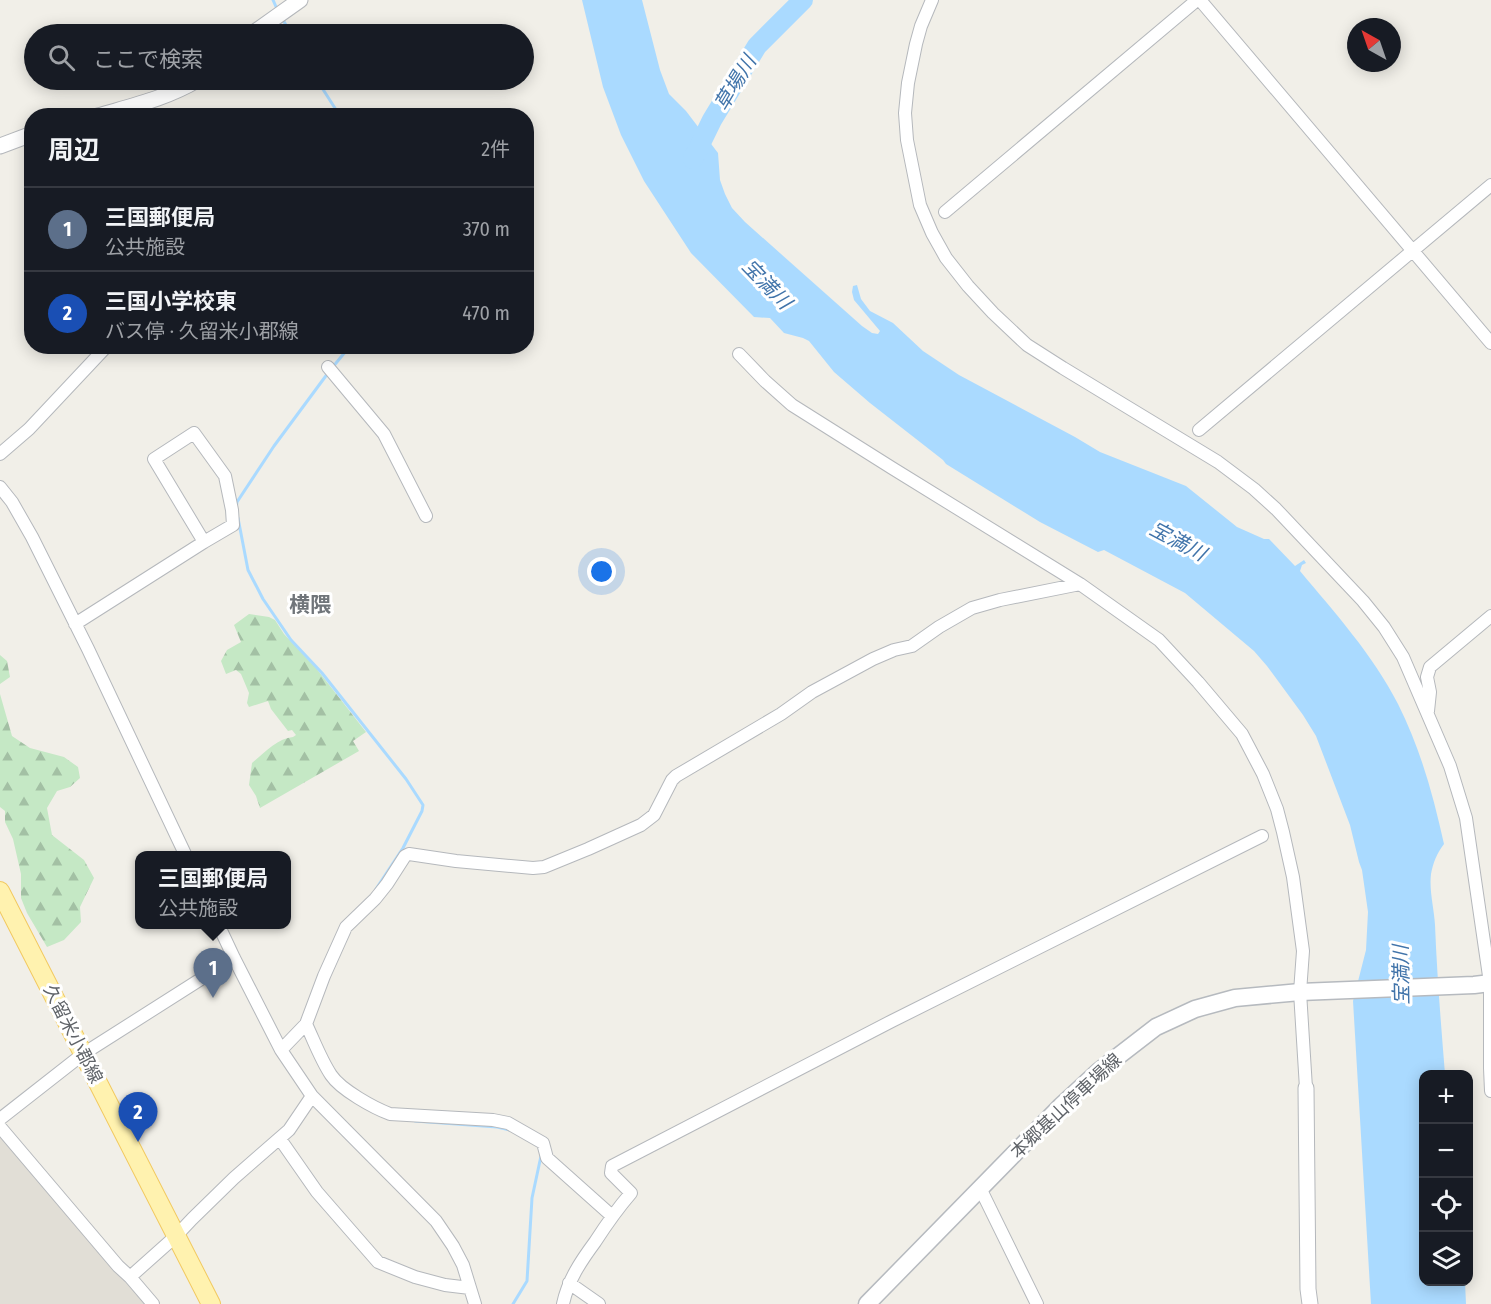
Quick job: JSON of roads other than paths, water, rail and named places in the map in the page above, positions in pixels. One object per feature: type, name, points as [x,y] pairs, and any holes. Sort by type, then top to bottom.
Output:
[{"type":"main road","name":"久留米小郡線","points":[[0,891],[211,1304]]},
{"type":"main road","name":"本郷基山停車場線","points":[[867,1304],[1061,1106],[1099,1071],[1156,1027],[1195,1009],[1235,998],[1304,992],[1485,984]]},
{"type":"street","points":[[266,24],[300,0]]},
{"type":"street","points":[[932,0],[916,44],[905,113],[907,140],[920,205],[946,258],[993,313],[1027,345],[1218,462],[1254,489],[1364,601],[1403,657],[1450,766],[1466,818],[1485,984],[1491,1091]]},
{"type":"street","points":[[945,212],[1199,0],[1491,343]]},
{"type":"street","points":[[147,108],[177,90]]},
{"type":"street","points":[[0,146],[24,137]]},
{"type":"street","points":[[1199,430],[1491,185]]},
{"type":"street","points":[[0,454],[29,429],[99,354]]},
{"type":"street","points":[[739,354],[792,405],[1080,584],[1159,640],[1198,681],[1242,734],[1263,774],[1283,832],[1293,877],[1303,951],[1310,1304]]},
{"type":"street","points":[[328,367],[384,434],[426,516]]},
{"type":"street","points":[[75,624],[233,525],[225,476],[194,433],[153,459],[204,542]]},
{"type":"street","points":[[0,487],[12,502],[32,537],[184,851]]},
{"type":"street","points":[[281,1050],[306,1024],[346,927],[375,899],[405,856],[409,854],[456,861],[544,867],[641,825],[654,815],[676,776],[781,714],[812,692],[873,659],[894,650],[912,646],[972,608],[1080,584]]},
{"type":"street","points":[[1428,715],[1430,693],[1427,677],[1430,667],[1491,616]]},
{"type":"street","points":[[563,1304],[569,1283],[581,1262],[612,1216],[631,1193],[611,1173],[612,1166],[902,1016],[1262,836]]},
{"type":"street","points":[[220,929],[281,1050],[312,1096],[436,1221],[463,1266],[475,1304]]},
{"type":"street","points":[[0,1119],[83,1054],[234,958]]},
{"type":"street","points":[[306,1024],[340,1086],[378,1110],[390,1114],[508,1123],[543,1143],[548,1158],[612,1216]]},
{"type":"street","points":[[130,1277],[176,1236],[234,1178],[289,1130],[312,1096]]},
{"type":"street","points":[[0,1127],[153,1304]]},
{"type":"street","points":[[279,1139],[317,1192],[378,1262],[415,1277],[445,1285],[470,1288]]},
{"type":"street","points":[[980,1188],[1037,1304]]},
{"type":"street","points":[[569,1283],[599,1304]]},
{"type":"water","name":"宝満川","points":[[582,0],[642,0],[660,70],[669,94],[686,111],[718,153],[720,180],[732,208],[862,326],[872,333],[878,334],[880,331],[854,300],[853,286],[857,285],[861,299],[870,311],[893,323],[923,351],[959,375],[1100,452],[1186,486],[1237,527],[1269,539],[1295,566],[1304,560],[1306,563],[1302,565],[1300,571],[1365,651],[1398,704],[1426,773],[1444,844],[1434,862],[1431,874],[1431,893],[1445,1070],[1419,1070],[1419,1286],[1465,1286],[1466,1304],[1371,1304],[1353,1001],[1366,950],[1368,912],[1362,870],[1350,825],[1316,736],[1303,715],[1254,651],[1185,593],[1104,550],[1098,552],[1040,522],[946,464],[834,372],[809,341],[784,333],[770,318],[754,317],[691,253],[644,181],[621,135],[603,87]]},
{"type":"waterway","points":[[273,0],[277,9]]},
{"type":"waterway","name":"草場川","points":[[693,159],[712,120],[757,46],[803,0]]},
{"type":"waterway","points":[[282,18],[285,24]]},
{"type":"waterway","points":[[323,90],[335,108]]},
{"type":"waterway","points":[[332,368],[343,354]]},
{"type":"waterway","points":[[236,509],[237,502],[274,446],[328,373]]},
{"type":"waterway","points":[[238,518],[248,570],[263,599],[291,640],[322,673],[406,779],[423,805],[403,848],[376,889]]},
{"type":"waterway","points":[[415,1121],[510,1130]]},
{"type":"waterway","points":[[513,1304],[527,1281],[532,1198],[541,1156]]},
{"type":"place","name":"三国郵便局","points":[[213,998]]},
{"type":"place","name":"三国小学校東","points":[[138,1142]]},
{"type":"district","name":"横隈","points":[[310,605]]}]
